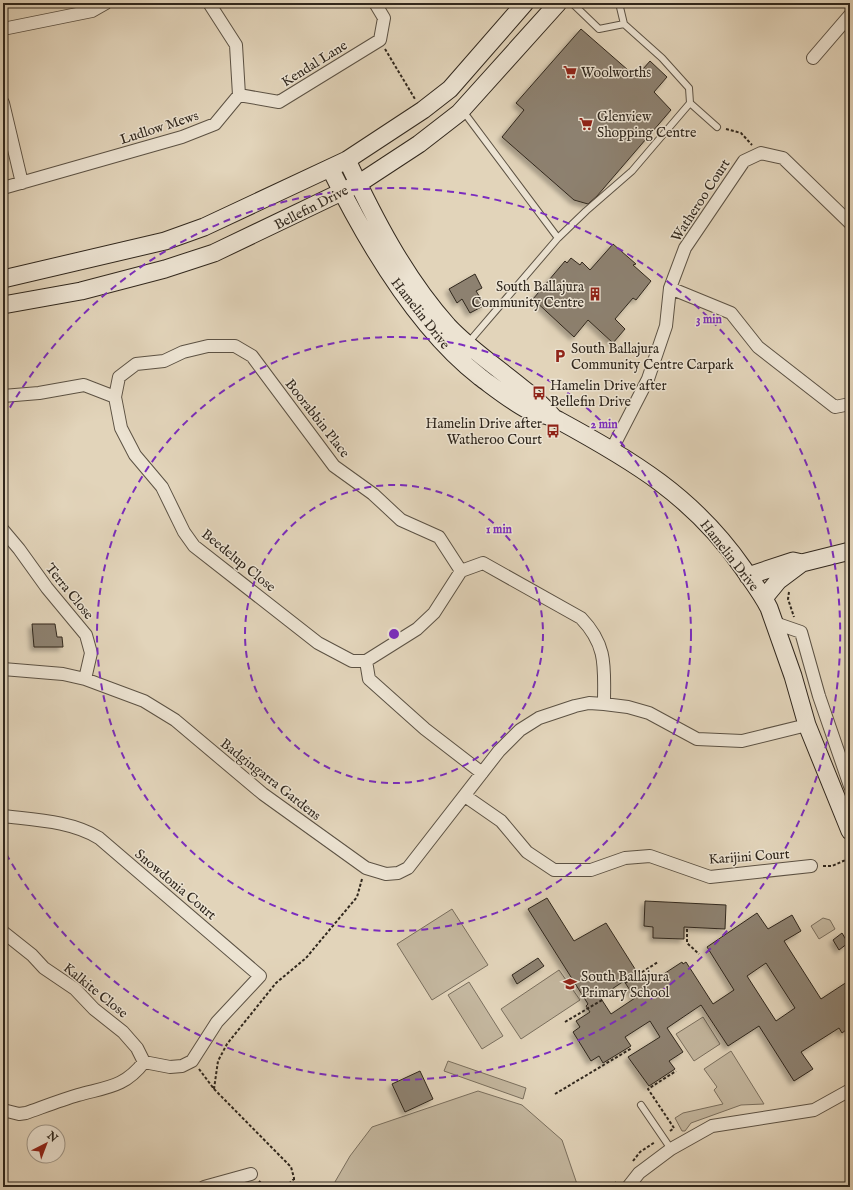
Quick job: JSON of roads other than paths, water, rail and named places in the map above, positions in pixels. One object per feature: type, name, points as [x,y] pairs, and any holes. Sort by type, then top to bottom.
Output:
[{"type":"street","points":[[3,29],[92,11],[106,3]]},
{"type":"street","points":[[209,3],[236,45],[239,95]]},
{"type":"street","name":"Kendal Lane","points":[[239,95],[279,102],[380,40],[384,18],[375,3]]},
{"type":"street","name":"Bellefin Drive","points":[[3,279],[165,241],[204,227],[347,160],[423,110],[450,89],[525,3]]},
{"type":"street","name":"Bellefin Drive","points":[[3,305],[81,291],[165,269],[214,254],[358,184],[434,133],[462,110],[558,3]]},
{"type":"street","points":[[813,58],[850,15]]},
{"type":"street","name":"Ludlow Mews","points":[[3,188],[182,137],[208,127],[215,124],[239,95]]},
{"type":"street","points":[[3,103],[22,183]]},
{"type":"street","name":"Watheroo Court","points":[[612,450],[648,379],[666,326],[670,288],[685,248],[744,161],[761,153],[783,158],[850,223]]},
{"type":"street","name":"Hamelin Drive","points":[[347,160],[386,237],[415,285],[448,326],[467,344],[536,398],[553,417]]},
{"type":"street","name":"Hamelin Drive","points":[[330,168],[342,192],[385,265],[412,305],[441,341],[480,377],[516,403],[529,411],[553,417],[612,450],[677,494],[700,516],[729,548],[764,598],[775,623],[807,725],[850,831]]},
{"type":"street","points":[[670,288],[731,313],[758,346],[835,408],[850,404]]},
{"type":"street","name":"Boorabbin Place","points":[[164,360],[183,352],[208,346],[235,346],[252,356],[334,466],[373,494],[401,520],[439,537],[461,571]]},
{"type":"street","name":"Beedelup Close","points":[[164,360],[136,364],[119,377],[115,397],[121,428],[135,455],[162,487],[184,532],[194,546],[318,643],[352,661],[366,661]]},
{"type":"street","points":[[3,396],[39,393],[84,385],[115,397]]},
{"type":"street","name":"Terra Close","points":[[3,530],[47,588],[86,635],[91,653],[85,679]]},
{"type":"street","points":[[748,576],[793,562],[802,563],[850,550]]},
{"type":"street","points":[[482,773],[425,729],[369,679],[366,661],[418,629],[434,613],[461,571],[483,563],[581,618],[593,631],[604,658],[604,704]]},
{"type":"street","points":[[764,598],[778,581],[802,563]]},
{"type":"street","points":[[775,623],[801,632],[819,696],[850,786]]},
{"type":"street","name":"Badgingarra Gardens","points":[[3,669],[63,674],[85,679],[144,700],[175,720],[263,794],[366,868],[386,874],[398,873],[408,868],[512,737],[529,723],[575,706],[604,704],[628,707],[649,713],[697,739],[742,741],[807,725]]},
{"type":"street","name":"Karijini Court","points":[[465,796],[501,821],[528,852],[554,870],[591,870],[625,858],[650,856],[710,877],[811,866]]},
{"type":"street","name":"Snowdonia Court","points":[[3,816],[74,826],[86,830],[99,838],[260,976],[217,1022],[192,1061],[182,1066],[170,1067],[144,1062]]},
{"type":"street","name":"Kalkite Close","points":[[3,932],[21,946],[44,968],[75,989],[94,1009],[123,1032],[134,1044],[144,1062]]},
{"type":"street","points":[[3,1110],[18,1114],[26,1113],[77,1096],[116,1086],[128,1080],[144,1062]]},
{"type":"street","points":[[628,1187],[638,1173],[671,1149],[712,1126],[814,1110],[850,1090]]},
{"type":"street","points":[[204,1187],[251,1174]]},
{"type":"lane","points":[[571,3],[599,29],[624,24]]},
{"type":"lane","points":[[467,344],[558,238],[586,211],[632,171],[690,103],[689,88],[662,58],[624,24],[619,3]]},
{"type":"lane","points":[[690,103],[717,127]]},
{"type":"lane","points":[[462,110],[558,238]]},
{"type":"lane","points":[[641,1105],[671,1149]]},
{"type":"place","name":"Woolworths","points":[[570,72]]},
{"type":"place","name":"Glenview Shopping Centre","points":[[586,124]]},
{"type":"place","name":"South Ballajura Community Centre","points":[[595,294]]},
{"type":"place","name":"South Ballajura Community Centre Carpark","points":[[560,356]]},
{"type":"place","name":"Hamelin Drive after Bellefin Drive","points":[[539,393]]},
{"type":"place","name":"Hamelin Drive after Watheroo Court","points":[[553,431]]},
{"type":"place","name":"South Ballajura Primary School","points":[[570,984]]}]
